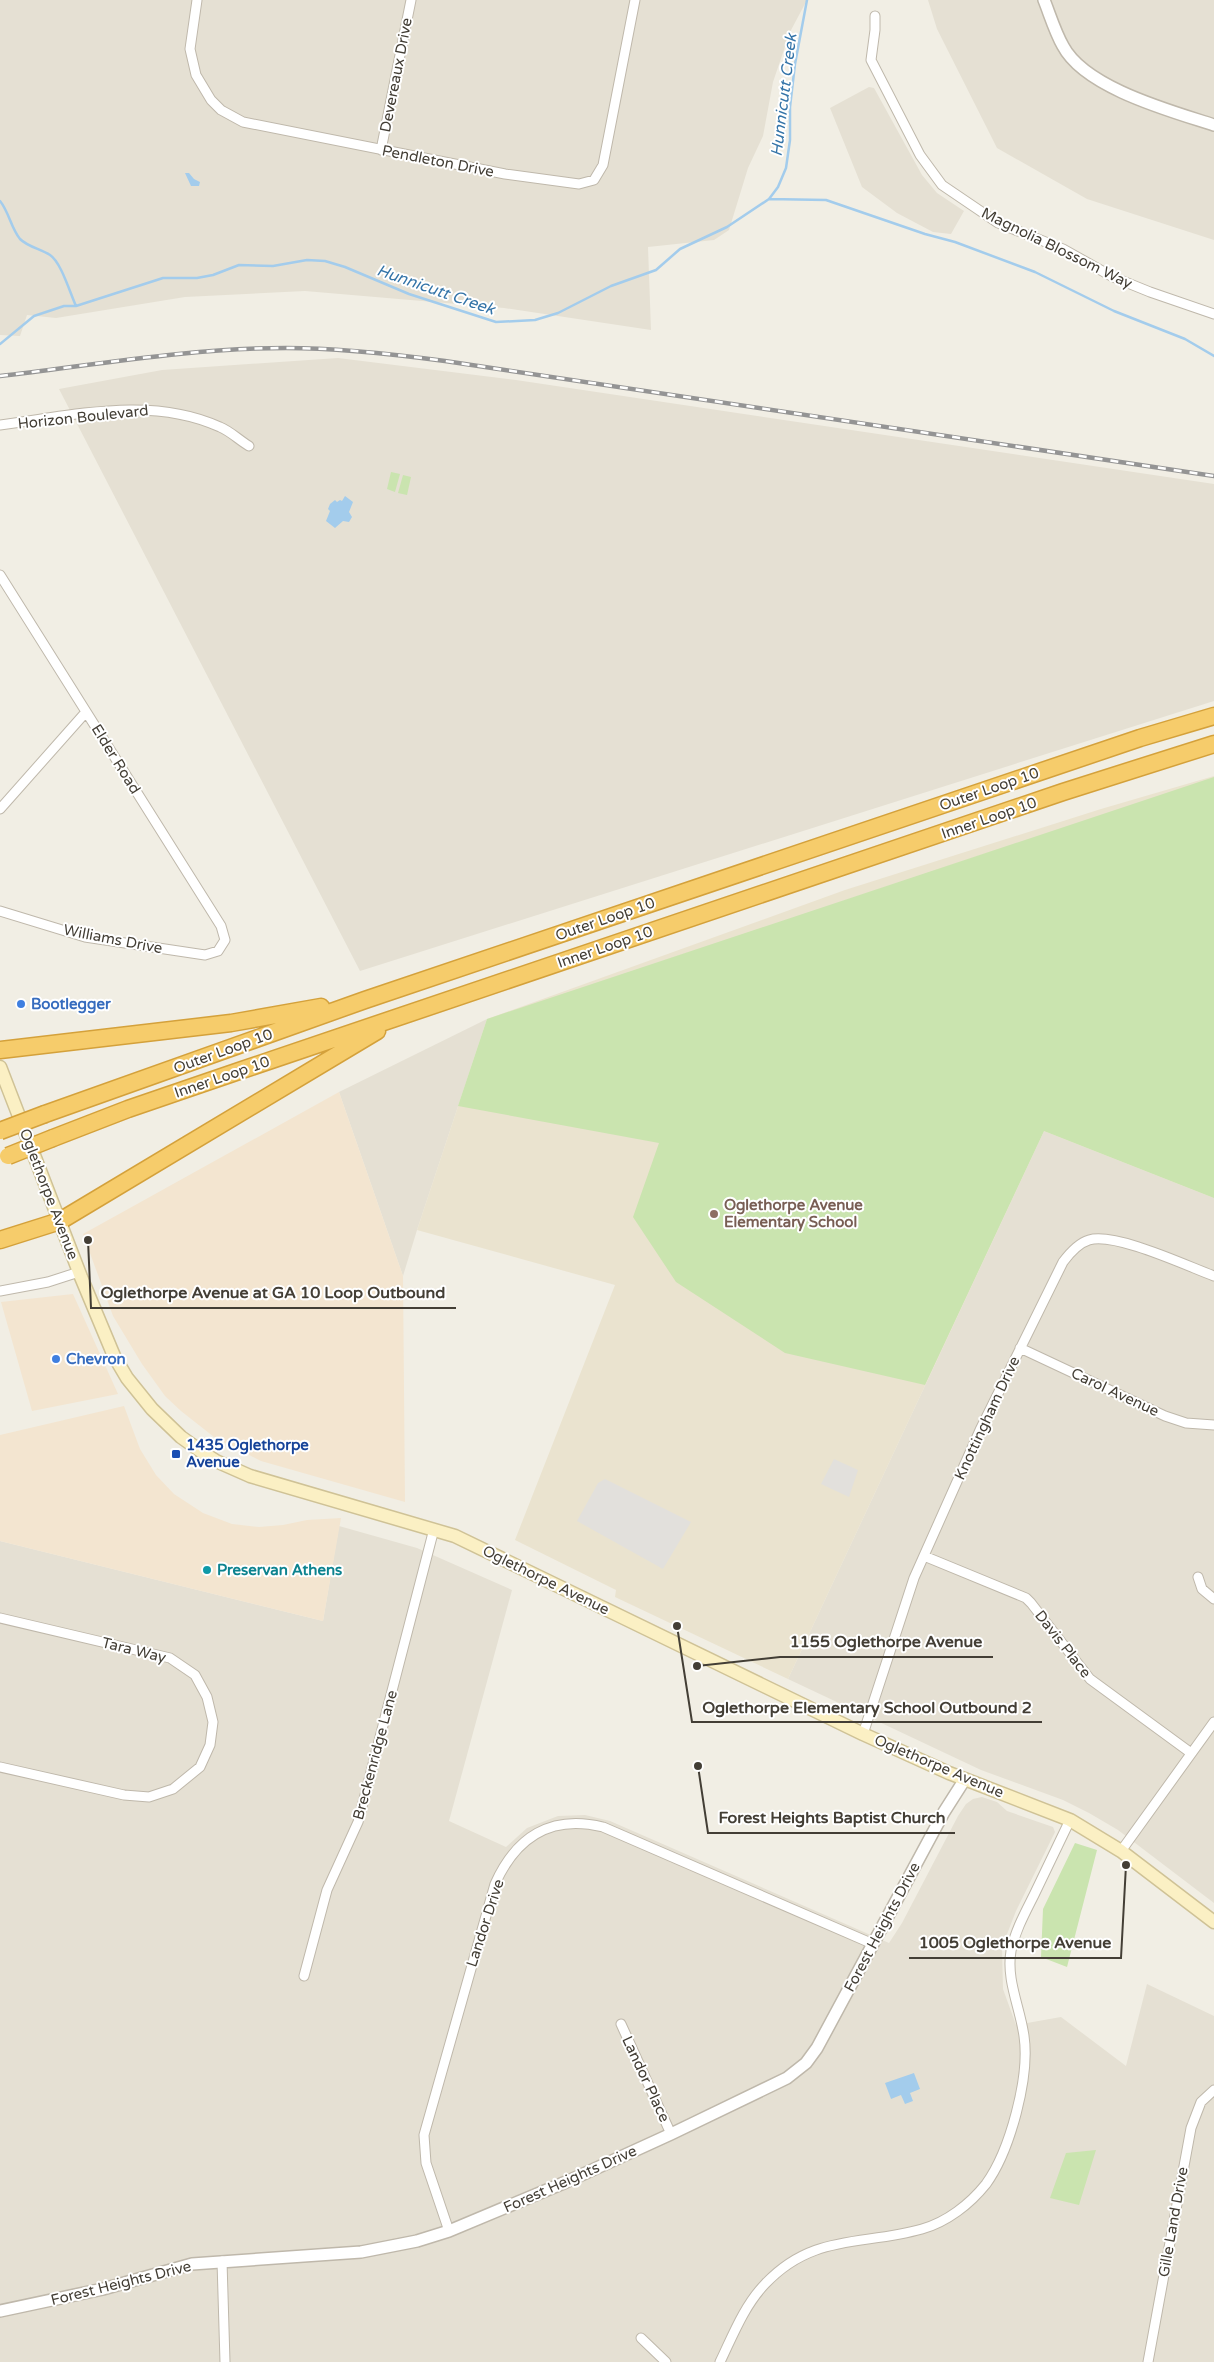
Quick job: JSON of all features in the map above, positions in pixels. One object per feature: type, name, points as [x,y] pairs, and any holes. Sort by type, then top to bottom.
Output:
[{"type":"highway","name":"Outer Loop 10","points":[[0,1131],[365,1000],[1140,738],[1214,716]]},
{"type":"highway","name":"Inner Loop 10","points":[[4,1158],[128,1109],[1063,792],[1214,744]]},
{"type":"highway","points":[[0,1050],[231,1023],[365,1000]]},
{"type":"highway","points":[[0,1240],[60,1221],[402,1016]]},
{"type":"main road","name":"Oglethorpe Avenue","points":[[0,1067],[105,1337],[127,1378],[152,1409],[181,1437],[216,1460],[250,1476],[434,1529],[478,1546],[863,1734],[965,1780],[1070,1820],[1121,1851],[1214,1922]]},
{"type":"street","name":"Pendleton Drive","points":[[197,0],[191,32],[192,62],[203,89],[221,110],[244,122],[381,150],[579,184],[594,180],[603,165],[635,0]]},
{"type":"street","name":"Devereaux Drive","points":[[381,150],[411,0]]},
{"type":"street","points":[[1044,0],[1063,47],[1082,70],[1107,85],[1214,125]]},
{"type":"street","name":"Magnolia Blossom Way","points":[[875,16],[875,30],[870,60],[920,155],[942,185],[998,223],[1063,248],[1112,277],[1214,314]]},
{"type":"street","name":"Horizon Boulevard","points":[[0,425],[102,412],[151,409],[186,414],[221,427],[249,446]]},
{"type":"street","name":"Elder Road","points":[[0,575],[221,926],[225,936],[224,944]]},
{"type":"street","points":[[0,808],[86,712]]},
{"type":"street","name":"Williams Drive","points":[[0,911],[85,937],[113,942],[205,955],[218,951],[224,944]]},
{"type":"street","name":"Knottingham Drive","points":[[863,1734],[907,1596],[980,1430],[1062,1262],[1088,1240],[1104,1238],[1115,1240],[1214,1276]]},
{"type":"street","points":[[0,1291],[48,1282],[79,1272]]},
{"type":"street","name":"Carol Avenue","points":[[1020,1348],[1165,1416],[1186,1423],[1214,1424]]},
{"type":"street","name":"Breckenridge Lane","points":[[304,1976],[327,1890],[358,1822],[434,1529]]},
{"type":"street","name":"Davis Place","points":[[924,1556],[1026,1598],[1032,1603],[1090,1679],[1191,1753]]},
{"type":"street","points":[[1198,1577],[1202,1589],[1214,1599]]},
{"type":"street","name":"Tara Way","points":[[0,1618],[170,1658],[188,1669],[198,1680],[207,1697],[213,1722],[210,1745],[200,1767],[173,1789],[149,1797],[124,1795],[0,1767]]},
{"type":"street","points":[[1121,1851],[1214,1722]]},
{"type":"street","name":"Forest Heights Drive","points":[[0,2311],[103,2289],[185,2265],[361,2252],[418,2241],[449,2231],[671,2134],[798,2071],[817,2048],[951,1800],[965,1780]]},
{"type":"street","points":[[720,2362],[753,2298],[771,2278],[791,2262],[803,2254],[836,2243],[908,2232],[934,2225],[949,2217],[973,2198],[994,2172],[1001,2158],[1019,2098],[1025,2065],[1024,2035],[1010,1978],[1011,1950],[1020,1924],[1070,1820]]},
{"type":"street","name":"Landor Drive","points":[[449,2231],[426,2163],[424,2135],[495,1884],[511,1856],[535,1834],[556,1825],[568,1823],[603,1827],[873,1944]]},
{"type":"street","name":"Landor Place","points":[[621,2024],[671,2134]]},
{"type":"street","name":"Gille Land Drive","points":[[1148,2362],[1191,2128],[1201,2102],[1214,2090]]},
{"type":"street","points":[[222,2261],[225,2362]]},
{"type":"street","points":[[641,2338],[666,2362]]},
{"type":"shaded area","points":[[0,0],[807,0],[790,32],[773,82],[763,136],[748,168],[729,230],[714,240],[648,247],[651,330],[504,308],[305,291],[185,297],[56,318],[27,315],[20,336],[0,335]]},
{"type":"shaded area","points":[[928,0],[1214,0],[1214,240],[1087,199],[997,148],[937,29]]},
{"type":"shaded area","points":[[869,87],[874,88],[922,175],[937,193],[964,211],[951,234],[933,232],[897,213],[862,187],[830,108]]},
{"type":"shaded area","points":[[338,358],[516,380],[1214,484],[1214,701],[360,971],[59,389],[162,370]]},
{"type":"shaded area","name":"Oglethorpe Avenue Elementary School","points":[[1214,776],[1214,1198],[1044,1131],[788,1679],[615,1597],[616,1590],[515,1540],[615,1285],[417,1230],[487,1019],[845,890],[1101,809]]},
{"type":"shaded area","points":[[487,1019],[417,1230],[403,1276],[339,1092]]},
{"type":"shaded area","points":[[339,1092],[403,1276],[405,1502],[261,1461],[214,1437],[181,1411],[165,1396],[142,1364],[113,1316],[83,1234]]},
{"type":"shaded area","points":[[1044,1131],[1214,1198],[1214,1903],[1118,1830],[1089,1813],[1063,1800],[981,1770],[788,1679]]},
{"type":"shaded area","points":[[73,1294],[118,1394],[32,1411],[1,1302]]},
{"type":"shaded area","points":[[124,1406],[140,1449],[156,1475],[174,1494],[203,1513],[232,1524],[259,1527],[307,1520],[341,1518],[323,1621],[0,1541],[0,1435]]},
{"type":"shaded area","points":[[834,1459],[858,1470],[849,1497],[821,1484]]},
{"type":"shaded area","points":[[605,1479],[691,1522],[663,1569],[577,1521],[598,1483]]},
{"type":"shaded area","points":[[339,1526],[417,1548],[512,1590],[449,1821],[506,1847],[527,1828],[558,1816],[585,1815],[610,1821],[889,1943],[902,1923],[958,1816],[966,1804],[973,1799],[982,1797],[997,1802],[1007,1811],[1053,1827],[1055,1832],[1016,1911],[1002,1947],[1003,1989],[1016,2025],[1061,2017],[1126,2066],[1147,1984],[1214,2016],[1214,2362],[0,2362],[0,1541],[323,1621]]},
{"type":"green space","points":[[391,472],[400,474],[395,492],[387,489]]},
{"type":"green space","points":[[403,475],[411,477],[407,495],[398,493]]},
{"type":"green space","name":"Oglethorpe Avenue Elementary School","points":[[1214,777],[1214,1198],[1044,1131],[925,1385],[785,1353],[676,1282],[633,1217],[659,1143],[458,1106],[487,1019]]},
{"type":"green space","points":[[1075,1843],[1097,1850],[1067,1967],[1041,1957],[1043,1909]]},
{"type":"green space","points":[[1096,2150],[1079,2205],[1050,2198],[1066,2153]]},
{"type":"water","points":[[185,173],[189,173],[200,182],[199,186],[191,186]]},
{"type":"water","points":[[345,496],[353,502],[349,512],[352,517],[349,522],[343,521],[335,528],[326,521],[330,511],[328,509],[335,500],[337,502],[342,501]]},
{"type":"water","points":[[914,2073],[920,2089],[910,2093],[913,2101],[905,2104],[901,2095],[891,2099],[885,2083]]},
{"type":"waterway","name":"Hunnicutt Creek","points":[[0,344],[34,316],[64,306],[76,306],[163,278],[197,278],[213,275],[239,265],[273,266],[307,260],[325,261],[345,267],[409,294],[496,322],[535,320],[558,313],[611,286],[656,270],[680,249],[727,227],[769,199],[778,187],[786,168],[790,140],[790,107],[795,64],[807,0]]},
{"type":"waterway","points":[[769,199],[826,200],[925,234],[955,242],[1035,272],[1114,311],[1185,339],[1214,356]]},
{"type":"waterway","points":[[0,201],[20,239],[50,255],[58,264],[76,306]]},
{"type":"railway","points":[[0,376],[214,351],[286,348],[366,352],[445,361],[1214,476]]},
{"type":"place","name":"Bootlegger","points":[[21,1004]]},
{"type":"place","name":"Oglethorpe Avenue Elementary School","points":[[714,1214]]},
{"type":"place","name":"Oglethorpe Avenue at GA 10 Loop Outbound","points":[[88,1240]]},
{"type":"place","name":"Chevron","points":[[56,1359]]},
{"type":"place","name":"1435 Oglethorpe Avenue","points":[[176,1454]]},
{"type":"place","name":"Preservan Athens","points":[[207,1570]]},
{"type":"place","name":"Oglethorpe Elementary School Outbound 2","points":[[677,1626]]},
{"type":"place","name":"1155 Oglethorpe Avenue","points":[[697,1666]]},
{"type":"place","name":"Forest Heights Baptist Church","points":[[698,1766]]},
{"type":"place","name":"1005 Oglethorpe Avenue","points":[[1126,1865]]}]
